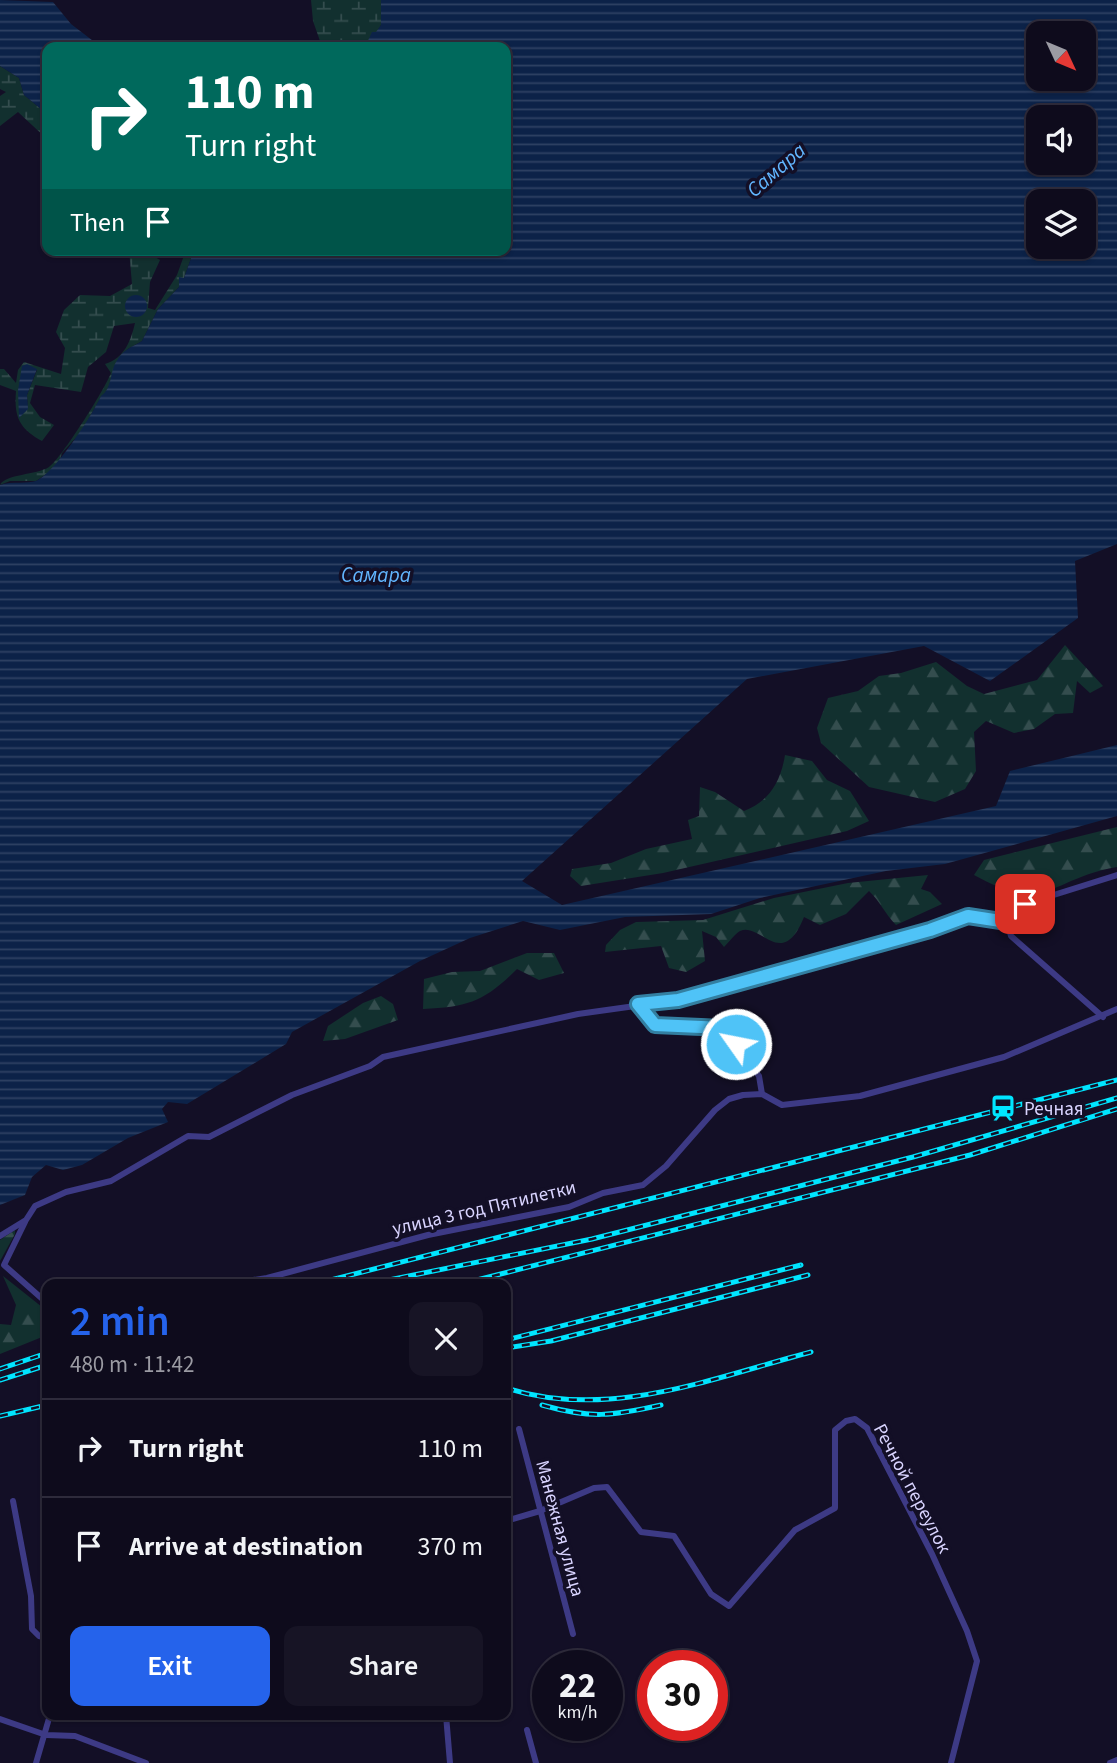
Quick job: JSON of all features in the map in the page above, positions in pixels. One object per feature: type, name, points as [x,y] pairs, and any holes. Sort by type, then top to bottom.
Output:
[{"type":"street","points":[[1007,922],[1015,910],[1025,904],[1117,876]]},
{"type":"street","points":[[42,1299],[4,1265],[35,1206],[65,1192],[111,1181],[188,1136],[209,1137],[292,1095],[370,1066],[383,1057],[452,1040],[638,1004],[678,1000],[930,930],[968,916],[1007,922]]},
{"type":"street","points":[[1007,922],[1012,936],[1103,1017]]},
{"type":"street","points":[[638,1004],[655,1025],[724,1028],[759,1076],[762,1094]]},
{"type":"street","name":"улица 3 год Пятилетки","points":[[260,1279],[428,1235],[569,1207],[603,1193],[643,1185],[666,1166],[722,1105],[743,1095],[762,1094],[782,1105],[860,1096],[1004,1058],[1117,1009]]},
{"type":"street","points":[[0,1236],[26,1220]]},
{"type":"street","name":"Речной переулок","points":[[511,1520],[540,1511],[594,1488],[607,1487],[641,1532],[674,1536],[711,1594],[729,1606],[795,1530],[835,1508],[835,1430],[846,1421],[855,1419],[867,1428],[932,1554],[977,1661],[951,1763]]},
{"type":"street","name":"Манежная улица","points":[[519,1430],[573,1634]]},
{"type":"street","points":[[13,1501],[31,1596],[32,1629],[42,1637]]},
{"type":"street","points":[[0,1719],[46,1735],[75,1737],[146,1763]]},
{"type":"street","points":[[36,1763],[49,1720]]},
{"type":"street","points":[[446,1720],[450,1763]]},
{"type":"street","points":[[527,1730],[536,1763]]},
{"type":"street","points":[[1110,1763],[1117,1760]]},
{"type":"green space","points":[[311,0],[381,0],[381,25],[370,42],[322,42],[313,21]]},
{"type":"green space","points":[[0,66],[19,78],[24,95],[42,110],[42,134],[18,112],[0,126],[0,96],[6,92],[0,89]]},
{"type":"green space","points":[[130,256],[153,256],[160,260],[150,282],[148,308],[155,310],[177,275],[184,256],[192,256],[184,278],[179,278],[179,287],[158,309],[142,341],[127,349],[120,357],[108,388],[81,432],[62,453],[58,466],[36,481],[10,481],[0,485],[8,479],[44,470],[55,461],[107,381],[111,373],[105,364],[122,353],[135,323],[114,326],[106,352],[88,367],[81,392],[35,385],[30,403],[40,417],[54,425],[42,441],[20,421],[16,408],[16,391],[0,385],[0,369],[4,369],[16,383],[18,370],[24,362],[61,374],[65,348],[56,332],[64,310],[80,295],[110,296],[132,284]],"holes":[[[22,366],[37,370],[27,395],[28,409]]]},
{"type":"green space","points":[[1065,645],[1103,686],[1090,693],[1077,681],[1073,713],[1055,714],[1034,729],[1014,733],[986,721],[974,732],[976,771],[965,789],[935,802],[869,787],[821,743],[817,728],[828,698],[858,691],[879,676],[901,673],[936,662],[967,686],[984,694],[1037,680]]},
{"type":"green space","points":[[785,755],[812,761],[827,780],[850,791],[869,821],[847,831],[663,873],[581,886],[570,876],[572,869],[611,863],[646,849],[692,839],[688,820],[699,816],[700,787],[715,792],[744,811],[753,807],[767,796],[777,782]]},
{"type":"green space","points":[[1117,827],[1117,867],[1034,893],[1018,893],[974,875],[984,860]]},
{"type":"green space","points":[[928,875],[921,889],[930,892],[942,904],[896,925],[869,891],[846,914],[820,925],[804,917],[796,933],[788,941],[771,941],[748,930],[738,932],[724,947],[716,937],[702,931],[705,961],[686,972],[669,968],[661,946],[605,952],[606,945],[620,930],[636,922],[703,920],[774,898],[848,883]]},
{"type":"green space","points":[[527,953],[554,953],[564,973],[539,980],[517,969],[495,988],[475,1000],[465,1004],[423,1009],[424,979],[452,972],[480,971]]},
{"type":"green space","points":[[381,996],[393,1004],[398,1020],[345,1039],[323,1041],[328,1026],[363,1003]]},
{"type":"green space","points":[[15,1230],[15,1234],[0,1261],[0,1240]]},
{"type":"green space","points":[[3,1276],[42,1307],[42,1337],[0,1354],[0,1324],[11,1325],[16,1305]]},
{"type":"water","points":[[0,0],[53,2],[71,24],[94,42],[42,42],[42,110],[24,95],[19,78],[0,66]]},
{"type":"water","name":"Самара","points":[[381,0],[1117,0],[1117,544],[1075,561],[1078,618],[990,681],[924,646],[747,679],[522,881],[562,905],[996,806],[1010,771],[1117,745],[1117,816],[945,864],[886,871],[760,898],[711,914],[625,917],[560,930],[523,921],[470,938],[420,961],[292,1032],[286,1044],[187,1104],[168,1102],[162,1109],[168,1122],[128,1138],[82,1165],[63,1170],[46,1165],[32,1177],[25,1195],[0,1205],[0,485],[36,481],[52,468],[105,393],[118,358],[127,349],[142,341],[158,309],[179,287],[179,277],[184,278],[192,256],[511,256],[511,42],[367,42],[372,32],[376,32],[381,25]]},
{"type":"water","points":[[136,295],[144,298],[147,306],[144,314],[136,317],[128,314],[125,306],[128,298]]},
{"type":"water","points":[[27,364],[37,369],[27,395],[28,409],[19,418],[18,390],[22,366]]},
{"type":"railway","points":[[335,1279],[1117,1080]]},
{"type":"railway","points":[[394,1279],[592,1239],[913,1157],[1117,1098]]},
{"type":"railway","points":[[481,1279],[970,1155],[1117,1109]]},
{"type":"railway","points":[[511,1339],[801,1265]]},
{"type":"railway","points":[[511,1347],[551,1341],[808,1275]]},
{"type":"railway","points":[[511,1389],[545,1397],[583,1400],[622,1398],[698,1384],[811,1352]]},
{"type":"railway","points":[[0,1369],[42,1355]]},
{"type":"railway","points":[[0,1380],[42,1367]]},
{"type":"railway","points":[[542,1405],[588,1414],[629,1412],[661,1405]]},
{"type":"railway","points":[[0,1416],[42,1406]]},
{"type":"place","name":"Речная","points":[[1003,1108]]},
{"type":"route","points":[[736,1044],[724,1028],[674,1028],[655,1025],[638,1004],[678,1000],[930,930],[968,916],[1007,922],[1015,910],[1025,904]]}]
